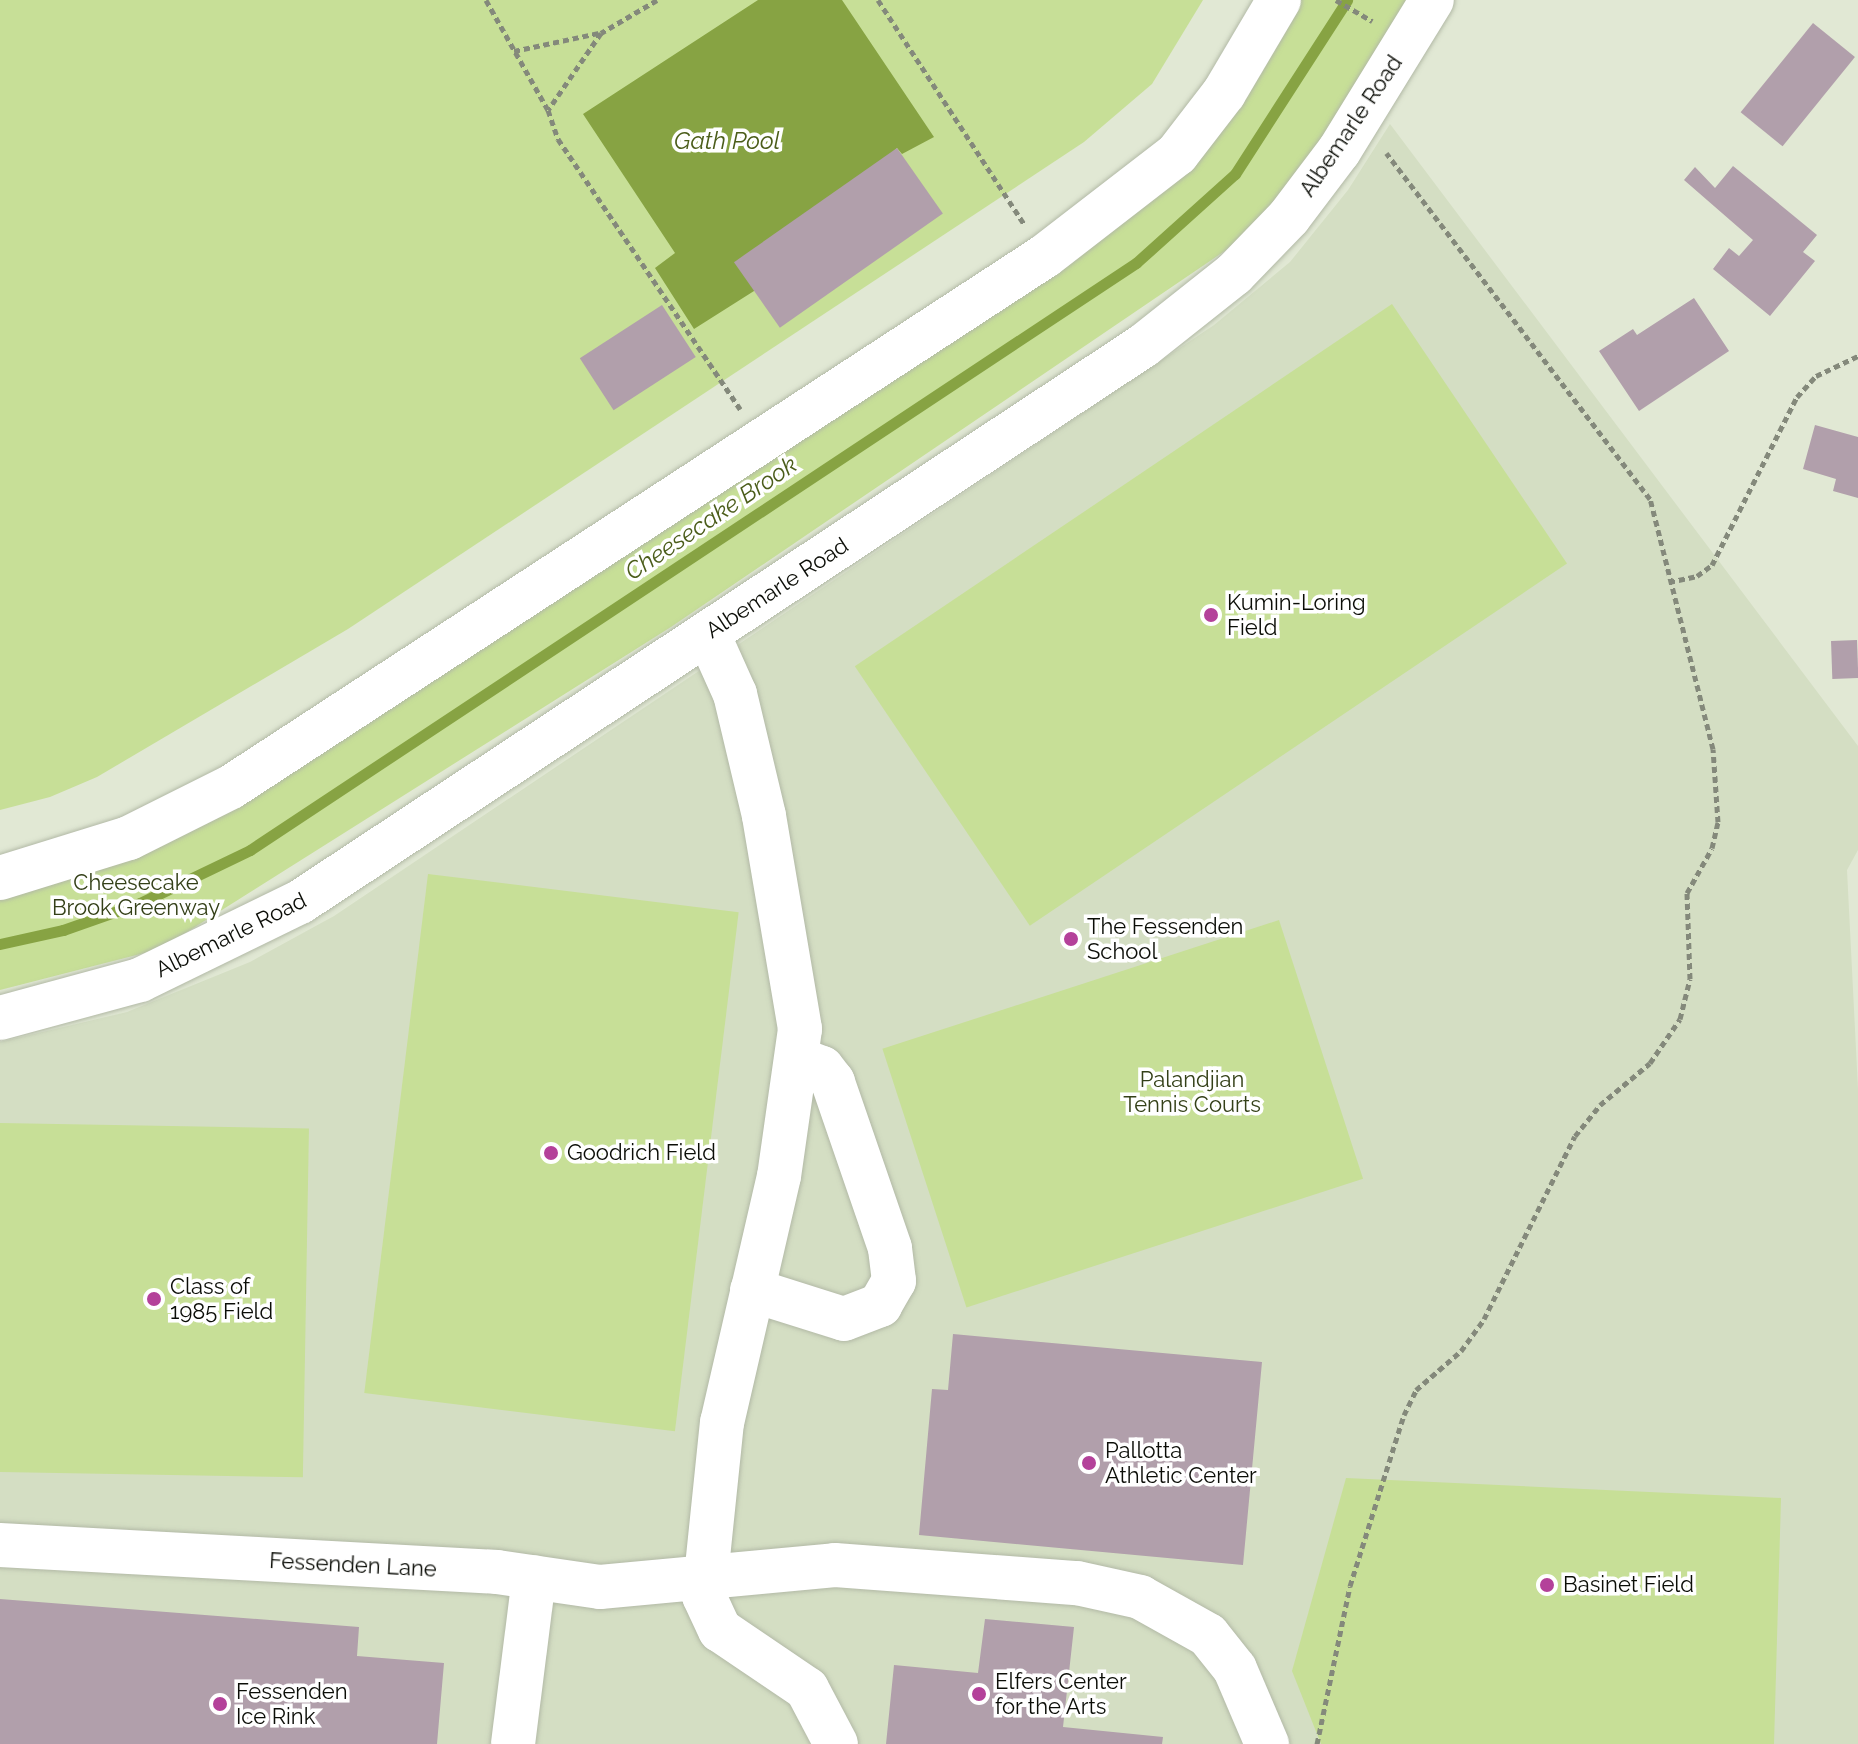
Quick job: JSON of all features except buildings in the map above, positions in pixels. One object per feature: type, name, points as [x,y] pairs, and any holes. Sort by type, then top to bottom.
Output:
[{"type":"street","points":[[0,878],[129,838],[218,794],[1045,256],[1177,154],[1224,93],[1279,0]]},
{"type":"street","name":"Albemarle Road","points":[[0,1018],[140,980],[267,921],[389,848],[1168,329],[1270,237],[1354,128],[1432,0]]},
{"type":"street","points":[[708,634],[735,694],[769,840],[796,987],[798,1059],[781,1166],[718,1443],[704,1596],[713,1622],[737,1643],[800,1682],[821,1709],[836,1744]]},
{"type":"street","points":[[752,1290],[844,1319],[880,1305],[894,1281],[890,1248],[833,1082],[822,1068],[798,1059]]},
{"type":"street","name":"Fessenden Lane","points":[[0,1545],[534,1577],[633,1587],[705,1576],[861,1566],[1077,1583],[1126,1593],[1185,1618],[1219,1646],[1235,1669],[1267,1744]]},
{"type":"street","points":[[513,1744],[534,1577]]},
{"type":"path","points":[[486,0],[548,110],[558,139],[762,441]]},
{"type":"path","points":[[514,51],[601,33],[657,0]]},
{"type":"path","points":[[878,0],[1045,256]]},
{"type":"path","points":[[1336,0],[1365,17]]},
{"type":"path","points":[[548,110],[601,33]]},
{"type":"path","points":[[1317,1744],[1350,1586],[1410,1402],[1473,1335],[1575,1136],[1600,1105],[1650,1063],[1680,1019],[1689,995],[1687,893],[1717,836],[1718,785],[1654,511],[1642,486],[1387,154],[1354,128]]},
{"type":"path","points":[[1669,582],[1697,576],[1712,565],[1797,397],[1816,376],[1858,356]]},
{"type":"shaded area","name":"The Fessenden School","points":[[1390,124],[1858,746],[1858,850],[1847,870],[1858,1089],[1858,1744],[0,1744],[0,1042],[127,1012],[250,962],[334,916],[1214,325],[1290,262],[1348,190]]},
{"type":"green space","points":[[0,0],[1203,0],[1152,84],[1084,142],[348,629],[97,777],[50,797],[0,810]]},
{"type":"green space","name":"Cheesecake Brook Greenway","points":[[1281,0],[1407,0],[1305,166],[1238,242],[671,627],[160,949],[0,990],[0,877],[182,814],[1177,154]]},
{"type":"green space","name":"Kumin-Loring Field","points":[[1392,304],[1567,563],[1030,926],[855,666]]},
{"type":"green space","name":"Goodrich Field","points":[[428,874],[739,912],[675,1431],[364,1393]]},
{"type":"green space","name":"Palandjian Tennis Courts","points":[[1279,920],[1363,1179],[966,1308],[882,1049]]},
{"type":"green space","name":"Class of 1985 Field","points":[[0,1123],[309,1128],[303,1477],[0,1472]]},
{"type":"green space","name":"Basinet Field","points":[[1346,1478],[1781,1498],[1774,1744],[1321,1744],[1292,1671]]},
{"type":"water","name":"Gath Pool","points":[[758,0],[842,0],[934,137],[902,154],[897,148],[754,291],[694,329],[655,268],[675,253],[583,114]]},
{"type":"waterway","name":"Cheesecake Brook","points":[[0,944],[63,930],[140,903],[250,850],[1136,263],[1235,174],[1347,0]]},
{"type":"place","name":"Kumin-Loring Field","points":[[1211,615]]},
{"type":"place","name":"The Fessenden School","points":[[1071,939]]},
{"type":"place","name":"Goodrich Field","points":[[551,1153]]},
{"type":"place","name":"Class of 1985 Field","points":[[154,1299]]},
{"type":"place","name":"Pallotta Athletic Center","points":[[1089,1463]]},
{"type":"place","name":"Basinet Field","points":[[1547,1585]]},
{"type":"place","name":"Elfers Center for the Arts","points":[[979,1694]]},
{"type":"place","name":"Fessenden Ice Rink","points":[[220,1704]]}]
